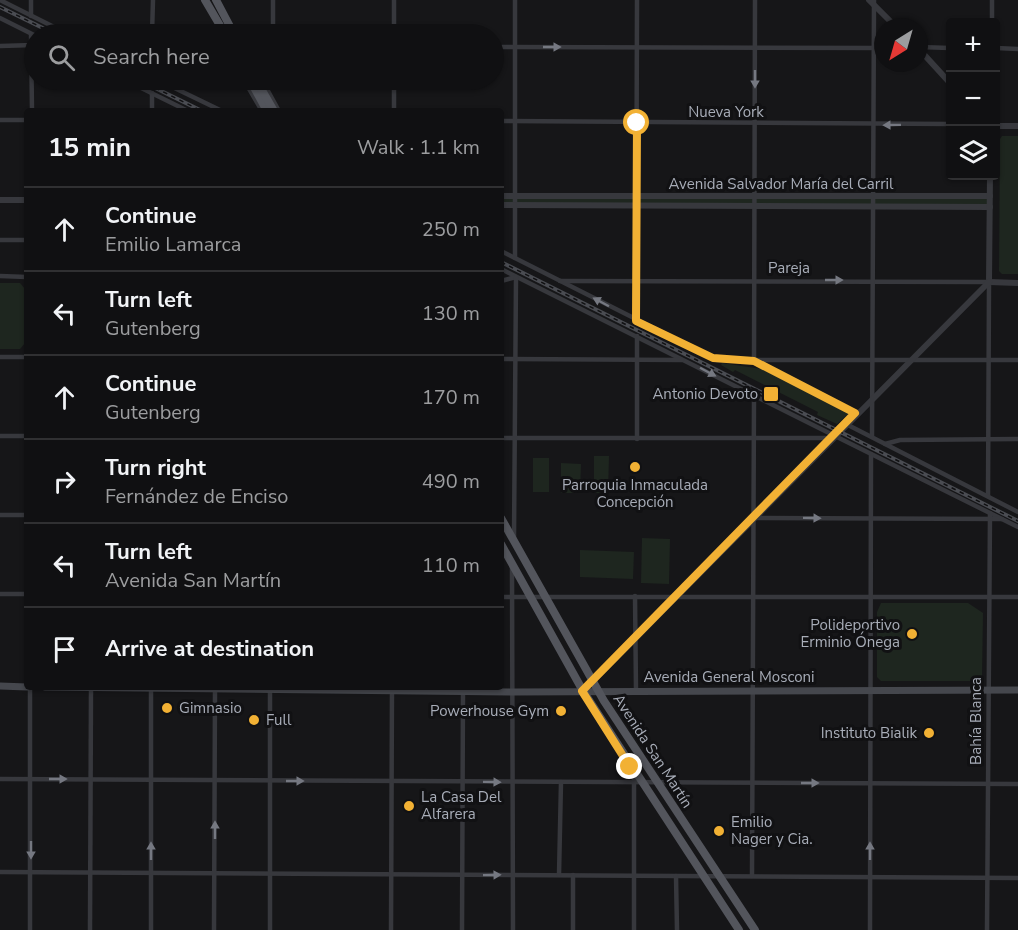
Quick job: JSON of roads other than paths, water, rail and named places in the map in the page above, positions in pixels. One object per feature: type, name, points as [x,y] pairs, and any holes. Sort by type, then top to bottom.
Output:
[{"type":"main road","points":[[205,0],[224,24]]},
{"type":"main road","points":[[216,0],[227,24]]},
{"type":"main road","points":[[254,90],[262,108]]},
{"type":"main road","points":[[267,90],[273,108]]},
{"type":"main road","name":"Avenida San Martín","points":[[504,524],[591,680],[754,930]]},
{"type":"main road","name":"Avenida San Martín","points":[[504,550],[582,691],[634,773],[636,782],[704,876],[739,930]]},
{"type":"main road","points":[[0,686],[24,687]]},
{"type":"main road","name":"Avenida General Mosconi","points":[[416,690],[514,692],[1018,690]]},
{"type":"street","points":[[0,0],[47,24]]},
{"type":"street","points":[[31,0],[31,16]]},
{"type":"street","points":[[152,24],[153,0]]},
{"type":"street","points":[[273,0],[273,24]]},
{"type":"street","points":[[394,0],[394,24]]},
{"type":"street","points":[[515,0],[515,258]]},
{"type":"street","points":[[636,321],[637,0]]},
{"type":"street","points":[[754,361],[755,0]]},
{"type":"street","points":[[992,0],[992,18]]},
{"type":"street","points":[[872,2],[887,18]]},
{"type":"street","points":[[872,2],[874,125],[871,280],[872,437]]},
{"type":"street","points":[[0,18],[24,30]]},
{"type":"street","points":[[0,46],[24,45]]},
{"type":"street","points":[[504,47],[873,48]]},
{"type":"street","points":[[928,48],[946,48]]},
{"type":"street","points":[[1000,48],[1018,49]]},
{"type":"street","points":[[928,58],[946,77]]},
{"type":"street","points":[[32,90],[32,108]]},
{"type":"street","points":[[146,90],[182,108]]},
{"type":"street","points":[[179,90],[216,108]]},
{"type":"street","points":[[250,90],[262,108]]},
{"type":"street","points":[[268,90],[277,108]]},
{"type":"street","points":[[394,90],[394,108]]},
{"type":"street","points":[[152,93],[152,108]]},
{"type":"street","points":[[0,120],[24,120]]},
{"type":"street","name":"Nueva York","points":[[504,121],[946,124]]},
{"type":"street","points":[[1000,126],[1018,126]]},
{"type":"street","points":[[988,496],[990,180]]},
{"type":"street","name":"Avenida Salvador María del Carril","points":[[504,196],[990,196]]},
{"type":"street","points":[[0,200],[24,200]]},
{"type":"street","name":"Avenida Salvador María del Carril","points":[[504,205],[990,207]]},
{"type":"street","points":[[0,240],[24,240]]},
{"type":"street","points":[[504,252],[708,356],[754,361],[1018,360]]},
{"type":"street","points":[[504,271],[685,360],[833,437],[871,453],[990,516],[1018,527]]},
{"type":"street","points":[[0,276],[24,276]]},
{"type":"street","points":[[504,280],[516,277]]},
{"type":"street","points":[[514,542],[516,277]]},
{"type":"street","name":"Pareja","points":[[560,280],[636,282],[871,280],[1018,283]]},
{"type":"street","points":[[504,438],[754,440],[833,437],[848,426],[989,282]]},
{"type":"street","points":[[637,336],[637,439]]},
{"type":"street","points":[[0,357],[24,357]]},
{"type":"street","points":[[504,359],[685,360]]},
{"type":"street","points":[[754,361],[855,413]]},
{"type":"street","points":[[752,876],[754,397]]},
{"type":"street","points":[[582,691],[855,413],[872,399]]},
{"type":"street","points":[[848,426],[1018,512]]},
{"type":"street","points":[[0,436],[24,436]]},
{"type":"street","points":[[885,444],[900,440],[1018,439]]},
{"type":"street","points":[[870,930],[871,453]]},
{"type":"street","points":[[0,515],[24,515]]},
{"type":"street","points":[[753,518],[871,519],[990,516]]},
{"type":"street","name":"Bahía Blanca","points":[[987,930],[990,516]]},
{"type":"street","points":[[512,565],[513,930]]},
{"type":"street","points":[[0,594],[24,594]]},
{"type":"street","points":[[635,596],[636,691]]},
{"type":"street","points":[[504,597],[1018,597]]},
{"type":"street","points":[[29,690],[30,930]]},
{"type":"street","points":[[90,930],[91,690]]},
{"type":"street","points":[[151,690],[151,930]]},
{"type":"street","points":[[214,930],[215,690]]},
{"type":"street","points":[[270,690],[270,930]]},
{"type":"street","points":[[391,930],[392,690]]},
{"type":"street","points":[[462,930],[460,782],[463,692]]},
{"type":"street","points":[[0,779],[1018,784]]},
{"type":"street","points":[[559,875],[561,782]]},
{"type":"street","points":[[634,930],[636,782]]},
{"type":"street","points":[[0,872],[1018,878]]},
{"type":"street","points":[[573,875],[573,930]]},
{"type":"street","points":[[676,876],[677,930]]},
{"type":"railway","points":[[0,7],[35,24]]},
{"type":"railway","points":[[159,90],[196,108]]},
{"type":"railway","points":[[504,264],[1018,521]]},
{"type":"place","name":"Antonio Devoto","points":[[771,394]]},
{"type":"place","name":"Parroquia Inmaculada Concepción","points":[[635,467]]},
{"type":"place","name":"Polideportivo Erminio Ónega","points":[[912,634]]},
{"type":"place","name":"Gimnasio","points":[[167,708]]},
{"type":"place","name":"Powerhouse Gym","points":[[561,711]]},
{"type":"place","name":"Full","points":[[254,720]]},
{"type":"place","name":"Instituto Bialik","points":[[929,733]]},
{"type":"place","name":"La Casa Del Alfarera","points":[[409,806]]},
{"type":"place","name":"Emilio Nager y Cia.","points":[[719,831]]}]
